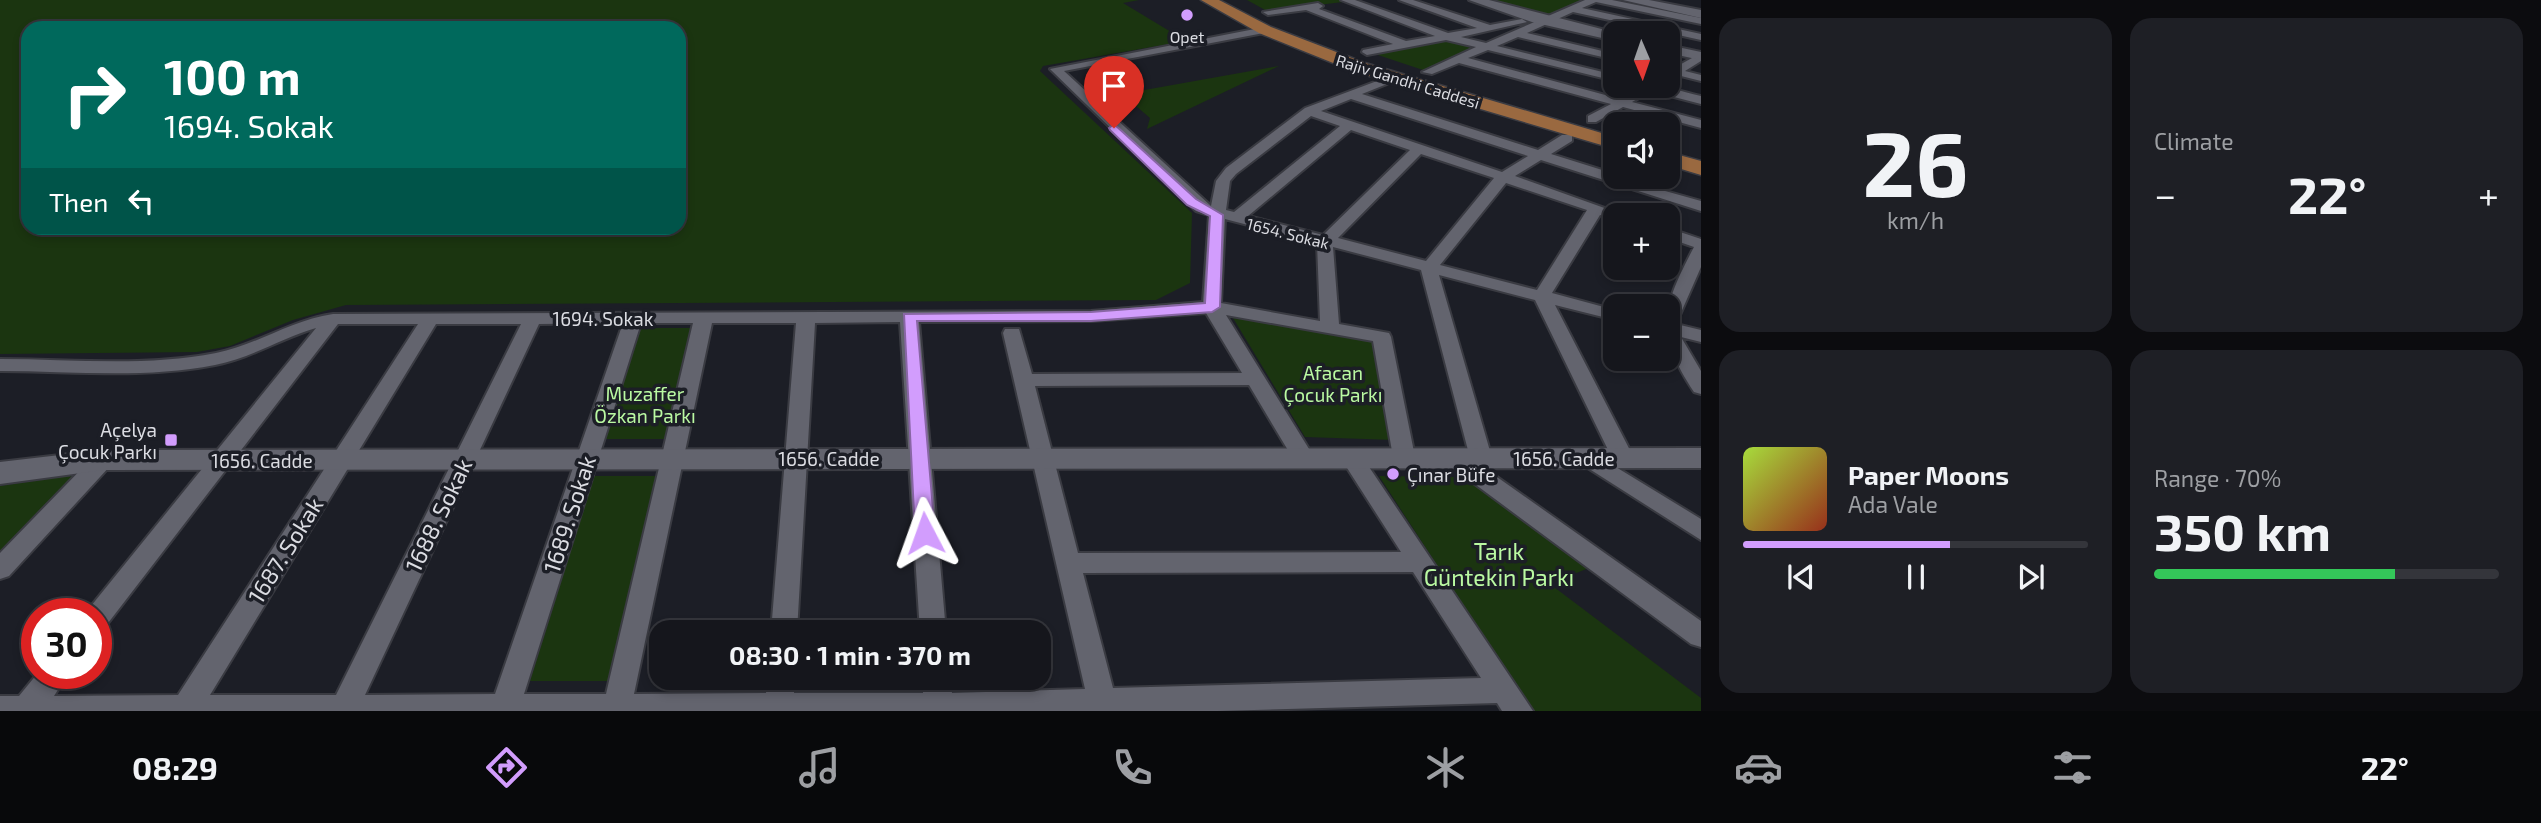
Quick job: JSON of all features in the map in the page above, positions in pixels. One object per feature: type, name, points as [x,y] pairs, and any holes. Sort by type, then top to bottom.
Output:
[{"type":"main road","name":"Rajiv Gandhi Caddesi","points":[[1209,0],[1266,21],[1393,78],[1603,139]]},
{"type":"main road","name":"Rajiv Gandhi Caddesi","points":[[1233,0],[1277,23],[1356,55],[1603,128]]},
{"type":"main road","points":[[1680,150],[1701,156]]},
{"type":"main road","points":[[1680,162],[1701,168]]},
{"type":"street","points":[[1266,21],[1306,7],[1364,0]]},
{"type":"street","points":[[1404,0],[1489,28]]},
{"type":"street","points":[[1475,0],[1541,20],[1603,34]]},
{"type":"street","points":[[1428,72],[1541,20],[1592,0]]},
{"type":"street","points":[[1598,0],[1701,21]]},
{"type":"street","points":[[1629,0],[1701,14]]},
{"type":"street","points":[[1340,2],[1448,37],[1603,75]]},
{"type":"street","points":[[1306,7],[1405,45]]},
{"type":"street","points":[[1572,9],[1701,37]]},
{"type":"street","points":[[1367,52],[1541,20]]},
{"type":"street","name":"1654. Sokak","points":[[1266,21],[1056,69],[1191,202],[1217,215],[1603,312]]},
{"type":"street","points":[[1516,33],[1603,54]]},
{"type":"street","points":[[1680,52],[1701,56]]},
{"type":"street","points":[[1680,67],[1701,56]]},
{"type":"street","points":[[1458,59],[1701,124]]},
{"type":"street","points":[[1680,74],[1701,78]]},
{"type":"street","points":[[1303,457],[1212,307],[1217,215],[1226,176],[1309,111],[1393,78]]},
{"type":"street","points":[[1680,94],[1701,100]]},
{"type":"street","points":[[1351,95],[1701,206]]},
{"type":"street","points":[[1592,120],[1629,98]]},
{"type":"street","points":[[1309,111],[1603,211]]},
{"type":"street","points":[[1235,219],[1349,125]]},
{"type":"street","points":[[1567,138],[1503,177],[1429,268],[1467,458],[1701,636]]},
{"type":"street","points":[[1330,327],[1325,242],[1419,148]]},
{"type":"street","points":[[1595,208],[1542,296],[1623,458]]},
{"type":"street","points":[[1680,238],[1701,246],[1680,294]]},
{"type":"street","name":"1694. Sokak","points":[[0,365],[195,362],[234,354],[313,323],[333,319],[1091,316],[1212,307],[1377,335],[1385,340],[1404,457]]},
{"type":"street","points":[[616,709],[705,317]]},
{"type":"street","points":[[785,620],[806,317]]},
{"type":"street","points":[[909,317],[932,620]]},
{"type":"street","name":"1687. Sokak","points":[[185,710],[430,318]]},
{"type":"street","name":"1688. Sokak","points":[[344,709],[533,318]]},
{"type":"street","name":"1689. Sokak","points":[[505,709],[634,318]]},
{"type":"street","points":[[112,598],[333,319]]},
{"type":"street","points":[[1680,332],[1701,336]]},
{"type":"street","points":[[1012,333],[1103,705]]},
{"type":"street","points":[[1680,351],[1701,388]]},
{"type":"street","points":[[1024,380],[1256,379]]},
{"type":"street","points":[[1351,457],[1511,700]]},
{"type":"street","points":[[1588,458],[1701,531]]},
{"type":"street","name":"1656. Cadde","points":[[0,473],[103,460],[1701,458]]},
{"type":"street","points":[[0,569],[103,460]]},
{"type":"street","points":[[1069,563],[1420,562]]},
{"type":"street","points":[[17,710],[39,689]]},
{"type":"street","points":[[779,709],[780,690]]},
{"type":"street","points":[[17,710],[779,709],[938,698],[1103,705],[1511,700]]},
{"type":"green space","points":[[0,0],[1139,0],[1123,3],[1186,41],[1043,66],[1040,71],[1192,213],[1190,283],[1156,300],[346,305],[293,320],[230,346],[197,352],[0,354]]},
{"type":"green space","points":[[1247,0],[1340,0],[1343,2],[1267,11]]},
{"type":"green space","points":[[1485,0],[1584,0],[1545,18]]},
{"type":"green space","points":[[1450,38],[1484,45],[1426,71],[1372,53]]},
{"type":"green space","points":[[1279,66],[1147,129],[1150,118],[1122,94]]},
{"type":"green space","name":"Afacan Çocuk Parkı","points":[[1233,318],[1378,339],[1395,440],[1305,437]]},
{"type":"green space","name":"Muzaffer Özkan Parkı","points":[[636,328],[694,328],[668,439],[600,439]]},
{"type":"green space","points":[[75,475],[0,551],[0,486]]},
{"type":"green space","points":[[594,476],[660,476],[613,681],[530,681]]},
{"type":"green space","name":"Tarık Güntekin Parkı","points":[[1379,476],[1468,477],[1591,567],[1550,584],[1701,698],[1701,711],[1532,711]]},
{"type":"place","name":"Opet","points":[[1187,15]]},
{"type":"place","name":"Açelya Çocuk Parkı","points":[[171,440]]},
{"type":"place","name":"Çınar Büfe","points":[[1393,474]]},
{"type":"route","points":[[925,533],[909,317],[1091,316],[1212,307],[1217,215],[1191,202],[1114,128]]}]
